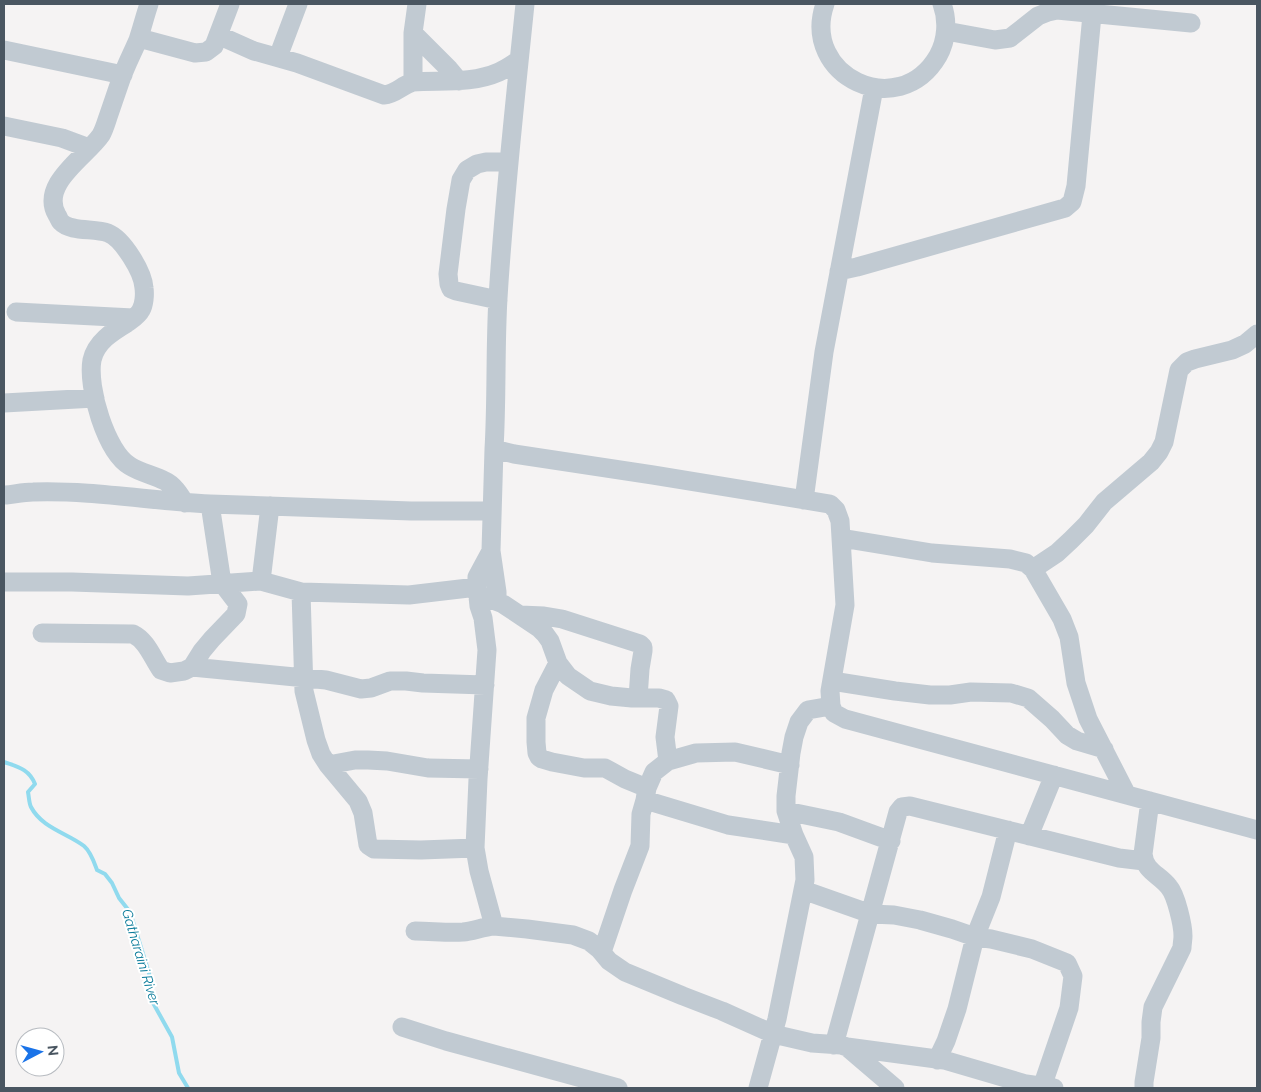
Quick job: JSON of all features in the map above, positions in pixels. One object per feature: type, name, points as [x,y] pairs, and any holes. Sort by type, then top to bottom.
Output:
[{"type":"street","points":[[149,4],[139,38],[123,75],[102,134],[64,174],[56,190],[54,202],[56,212],[62,223],[70,228],[100,230],[110,234],[132,257],[141,276],[144,288],[144,300],[141,311],[111,333],[96,349],[92,361],[91,380],[107,436],[116,453],[129,466],[166,481],[176,490],[185,503]]},
{"type":"street","points":[[139,38],[195,54],[206,52],[214,46],[230,4]]},
{"type":"street","points":[[278,57],[298,4]]},
{"type":"street","points":[[413,82],[416,4]]},
{"type":"street","points":[[497,601],[490,551],[498,300],[508,162],[525,4]]},
{"type":"street","points":[[825,4],[821,21],[821,32],[829,57],[848,78],[874,88],[889,88],[910,83],[928,70],[940,52],[946,31],[942,4]]},
{"type":"street","points":[[946,31],[1003,40],[1010,38],[1038,16],[1057,10],[1093,9],[1191,23]]},
{"type":"street","points":[[839,271],[1065,208],[1072,202],[1076,186],[1093,9]]},
{"type":"street","points":[[414,33],[459,81]]},
{"type":"street","points":[[218,35],[254,51],[297,63],[384,95],[390,94],[413,82],[459,81],[485,77],[501,71],[519,60]]},
{"type":"street","points":[[4,50],[123,75]]},
{"type":"street","points":[[804,500],[824,352],[874,88]]},
{"type":"street","points":[[4,126],[62,138],[89,148]]},
{"type":"street","points":[[498,300],[452,289],[449,284],[448,274],[461,180],[467,170],[477,164],[508,162]]},
{"type":"street","points":[[16,312],[133,318]]},
{"type":"street","points":[[1033,569],[1057,553],[1086,525],[1104,502],[1151,462],[1159,452],[1164,442],[1179,370],[1187,362],[1195,358],[1232,350],[1245,344],[1257,334]]},
{"type":"street","points":[[4,403],[95,398]]},
{"type":"street","points":[[494,449],[514,454],[830,504],[836,510],[840,521],[845,605],[830,691],[831,706],[834,713],[845,719],[1257,830]]},
{"type":"street","points":[[6,495],[32,492],[91,494],[185,503],[492,511]]},
{"type":"street","points":[[42,633],[132,634],[145,644],[161,670],[170,673],[184,671],[192,667],[202,651],[236,614],[238,604],[222,583],[210,504]]},
{"type":"street","points":[[262,581],[270,506]]},
{"type":"street","points":[[841,538],[932,552],[1010,559],[1026,563],[1033,569],[1062,619],[1069,637],[1076,683],[1088,719],[1127,795]]},
{"type":"street","points":[[490,551],[477,576],[478,606],[488,650],[475,848],[479,871],[494,926]]},
{"type":"street","points":[[4,582],[188,586],[262,581],[301,592],[409,595],[477,591],[503,604],[539,628],[547,636],[558,663],[568,676],[590,691],[611,696],[666,700],[668,706],[665,737],[668,760]]},
{"type":"street","points":[[301,592],[304,691],[316,740],[321,754],[358,801],[363,814],[368,845],[374,850],[475,848]]},
{"type":"street","points":[[520,615],[562,619],[640,644],[643,651],[638,698]]},
{"type":"street","points":[[547,636],[562,619]]},
{"type":"street","points":[[558,663],[544,690],[536,718],[536,742],[539,757],[560,764],[584,768],[605,768],[646,794],[728,825],[794,835]]},
{"type":"street","points":[[192,667],[326,680],[361,689],[371,688],[390,681],[485,685]]},
{"type":"street","points":[[832,681],[895,692],[930,695],[971,692],[1011,693],[1028,698],[1067,735],[1078,741],[1104,749]]},
{"type":"street","points":[[758,1088],[777,1019],[805,880],[804,857],[786,811],[786,796],[794,737],[799,722],[808,710],[831,706]]},
{"type":"street","points":[[602,952],[640,846],[641,814],[654,772],[668,760],[696,753],[735,752],[790,765]]},
{"type":"street","points":[[328,764],[368,760],[387,761],[428,768],[479,769]]},
{"type":"street","points":[[1029,836],[1054,775]]},
{"type":"street","points":[[1144,1088],[1151,1038],[1152,1013],[1182,948],[1183,938],[1173,893],[1168,885],[1148,868],[1144,861],[1143,854],[1150,801]]},
{"type":"street","points":[[840,1046],[871,914],[898,812],[902,807],[910,806],[1119,858],[1144,861]]},
{"type":"street","points":[[786,811],[839,822],[890,842]]},
{"type":"street","points":[[938,1060],[957,1009],[975,937],[991,897],[1008,830]]},
{"type":"street","points":[[415,931],[463,932],[494,926],[527,928],[573,935],[589,941],[609,961],[625,972],[722,1011],[773,1034],[812,1043],[944,1060],[1026,1084],[1048,1088],[1069,1008],[1073,976],[1067,963],[1032,949],[975,937],[920,920],[894,915],[871,914],[803,890]]},
{"type":"street","points":[[402,1027],[605,1087]]},
{"type":"street","points":[[840,1046],[895,1088]]},
{"type":"waterway","name":"Gatharaini River","points":[[4,762],[14,765],[30,775],[35,784],[28,792],[29,800],[36,814],[48,825],[86,848],[97,870],[105,874],[130,912],[149,973],[152,1001],[172,1037],[179,1073],[188,1088]]}]
